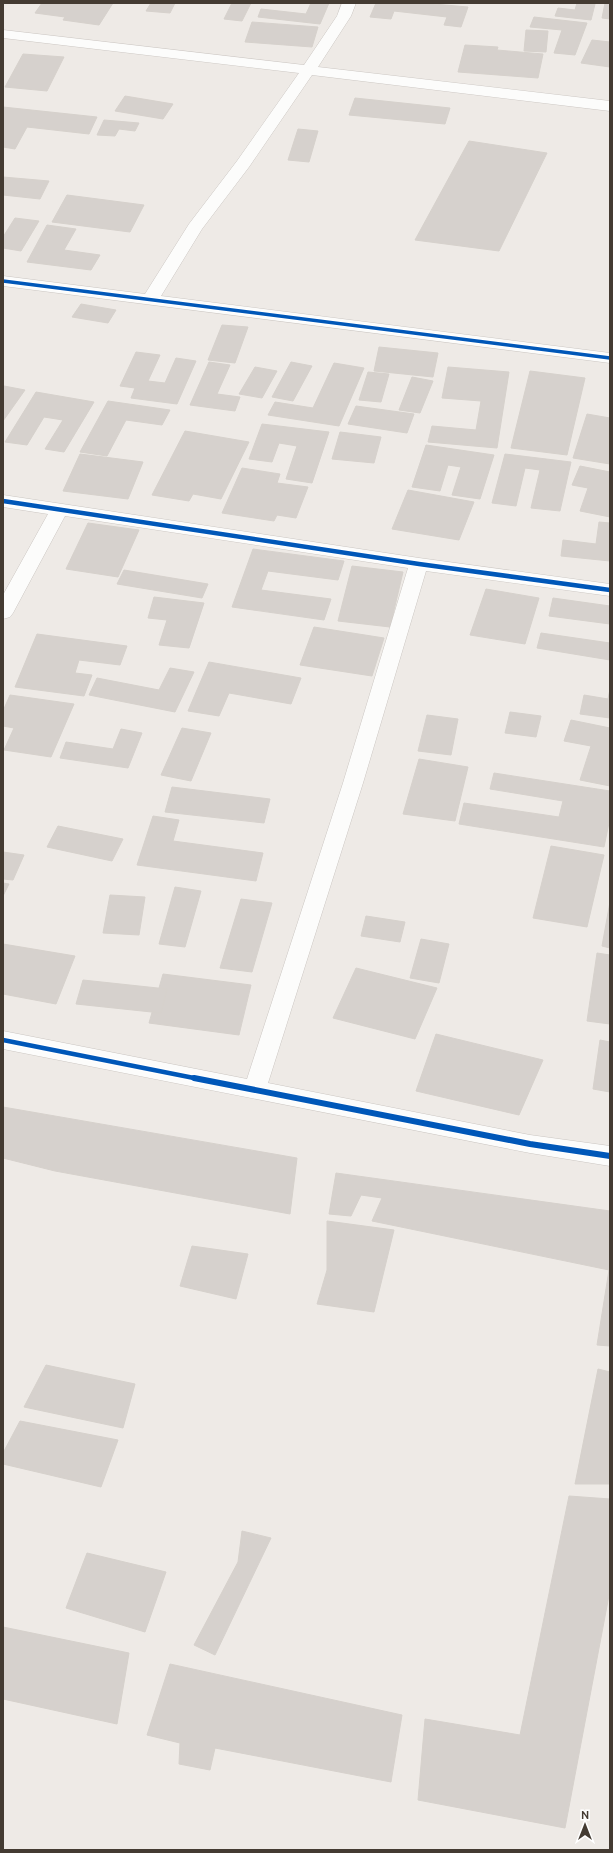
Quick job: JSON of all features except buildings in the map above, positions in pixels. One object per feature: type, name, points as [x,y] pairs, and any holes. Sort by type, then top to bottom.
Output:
[{"type":"street","points":[[150,300],[195,227],[243,164],[308,70],[344,16],[349,3]]},
{"type":"street","points":[[3,34],[610,106]]},
{"type":"street","points":[[3,281],[610,358]]},
{"type":"street","points":[[3,501],[419,564],[610,590]]},
{"type":"street","points":[[3,613],[60,509]]},
{"type":"street","points":[[255,1089],[353,783],[419,564]]},
{"type":"street","points":[[3,1040],[530,1144],[610,1156]]},
{"type":"cycle path","points":[[3,281],[610,358]]},
{"type":"cycle path","points":[[3,501],[419,564],[610,590]]},
{"type":"cycle path","points":[[3,1040],[530,1144],[610,1156]]}]
